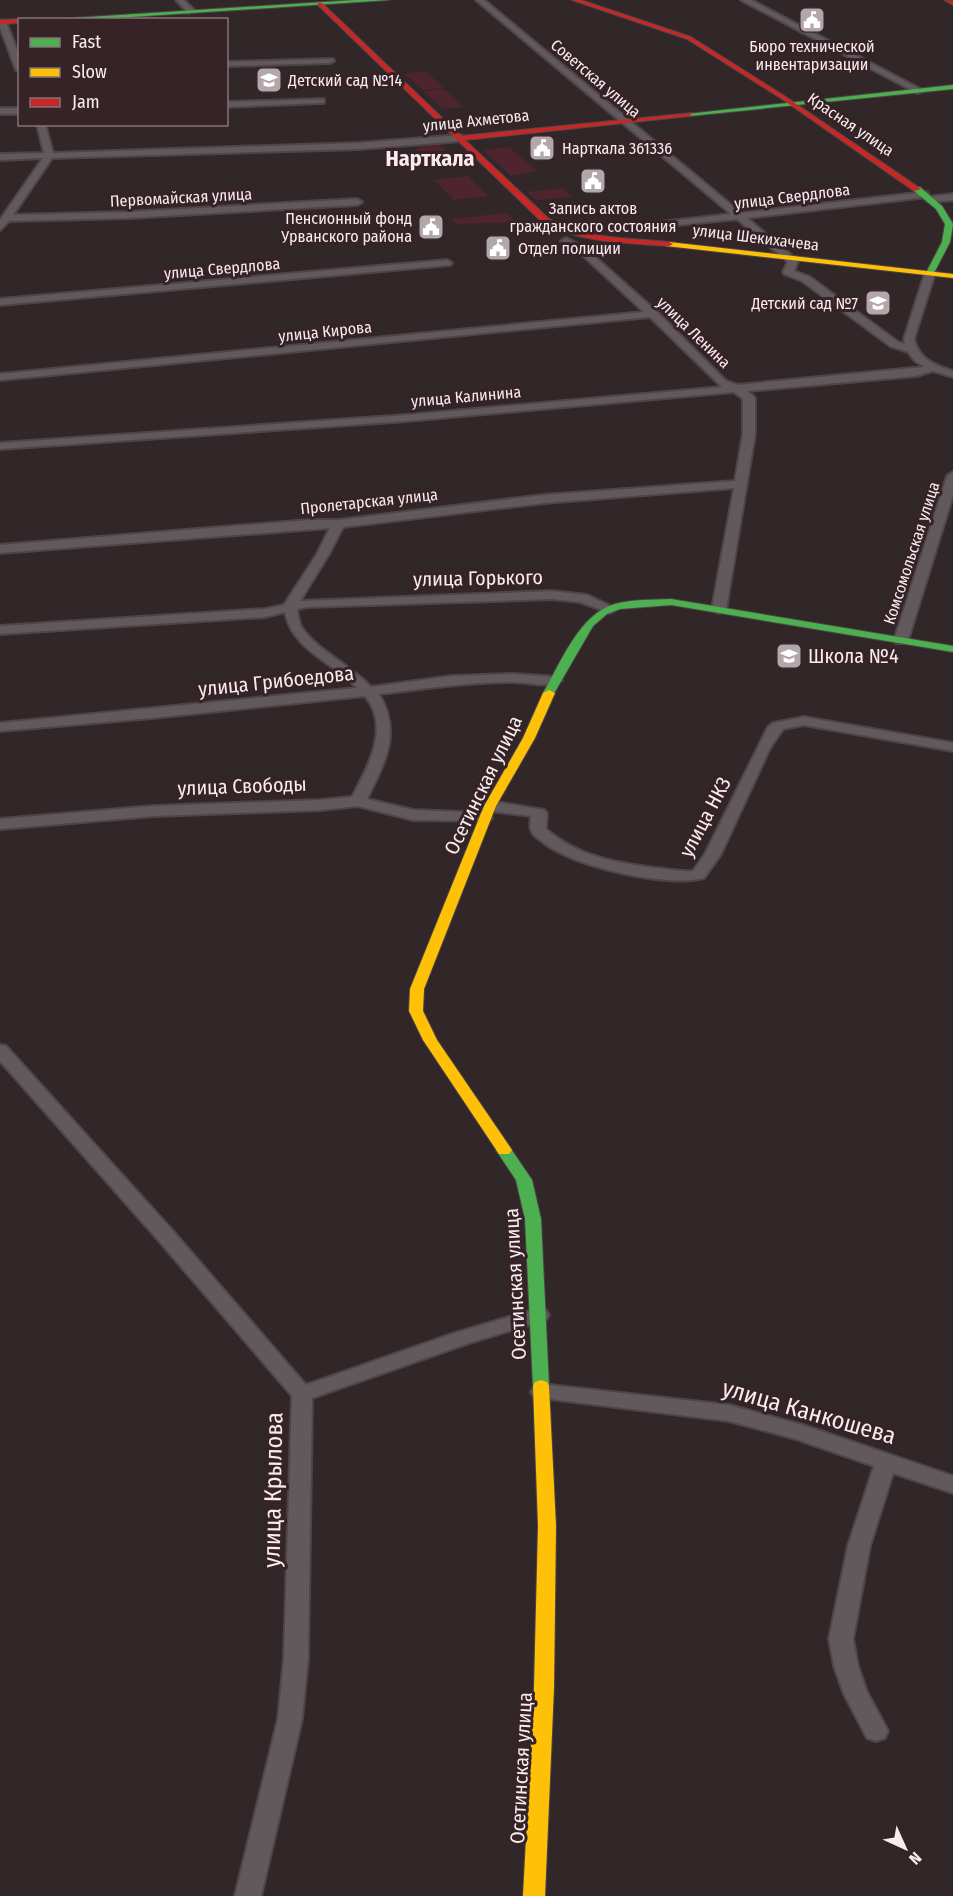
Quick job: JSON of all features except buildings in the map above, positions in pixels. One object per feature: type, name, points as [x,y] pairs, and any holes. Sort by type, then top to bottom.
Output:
[{"type":"street","points":[[180,0],[191,11]]},
{"type":"street","points":[[77,18],[316,2],[386,0]]},
{"type":"street","name":"Советская улица","points":[[480,0],[793,261],[788,272],[806,279],[894,344],[910,349]]},
{"type":"street","name":"Красная улица","points":[[575,0],[684,35],[793,104],[928,197],[949,224],[946,242],[930,273],[909,339],[910,349]]},
{"type":"street","points":[[746,0],[920,91]]},
{"type":"street","points":[[947,0],[953,3]]},
{"type":"street","points":[[316,2],[461,138]]},
{"type":"street","points":[[18,21],[1,22],[18,65]]},
{"type":"street","points":[[228,64],[330,61]]},
{"type":"street","points":[[7,68],[18,68]]},
{"type":"street","name":"улица Ахметова","points":[[0,158],[370,146],[953,88]]},
{"type":"street","points":[[228,105],[321,102]]},
{"type":"street","points":[[0,111],[18,111]]},
{"type":"street","points":[[0,228],[49,156],[42,126]]},
{"type":"street","name":"улица Шекихачева","points":[[461,138],[546,221],[557,228],[575,233],[953,276]]},
{"type":"street","name":"улица Свердлова","points":[[661,225],[953,196]]},
{"type":"street","name":"Первомайская улица","points":[[7,218],[128,215],[357,202]]},
{"type":"street","name":"улица Ленина","points":[[566,241],[581,249],[653,314],[722,382],[749,398],[750,413],[741,484],[719,609]]},
{"type":"street","name":"улица Свердлова","points":[[0,302],[447,263]]},
{"type":"street","name":"улица Кирова","points":[[0,377],[653,314]]},
{"type":"street","points":[[910,349],[921,361],[933,368],[953,374]]},
{"type":"street","name":"улица Калинина","points":[[0,446],[396,419],[916,372],[933,368]]},
{"type":"street","name":"Комсомольская улица","points":[[901,640],[953,476]]},
{"type":"street","name":"Пролетарская улица","points":[[0,549],[310,524],[338,524],[389,516],[555,498],[741,484]]},
{"type":"street","points":[[338,524],[323,554],[290,606],[292,623],[302,636],[369,691],[378,702],[385,729],[381,759],[358,801]]},
{"type":"street","name":"улица Горького","points":[[0,630],[271,612],[308,603],[383,600],[552,595],[582,598],[609,609]]},
{"type":"street","points":[[609,609],[650,602],[671,602],[953,648]]},
{"type":"street","name":"Осетинская улица","points":[[534,1896],[544,1686],[547,1526],[533,1219],[524,1180],[430,1040],[416,1011],[415,1001],[422,975],[453,904],[462,873],[487,812],[529,738],[555,680],[589,624],[609,609]]},
{"type":"street","name":"улица Грибоедова","points":[[0,727],[369,691],[475,678],[555,680]]},
{"type":"street","name":"улица НКЗ","points":[[487,812],[539,813],[538,830],[547,840],[603,865],[685,876],[698,875],[712,854],[768,739],[778,726],[804,721],[953,747]]},
{"type":"street","name":"улица Свободы","points":[[0,824],[154,811],[320,805],[358,801],[413,815],[487,812]]},
{"type":"street","name":"улица Крылова","points":[[0,1050],[166,1236],[302,1394],[296,1658],[291,1709],[276,1785],[248,1896]]},
{"type":"street","points":[[302,1394],[462,1338],[539,1315]]},
{"type":"street","name":"улица Канкошева","points":[[541,1392],[729,1413],[799,1432],[953,1485]]},
{"type":"street","points":[[876,1731],[856,1694],[846,1666],[841,1639],[859,1546],[886,1462]]},
{"type":"shaded area","points":[[425,71],[444,88],[423,90],[405,74]]},
{"type":"shaded area","points":[[444,89],[464,107],[443,109],[424,91]]},
{"type":"shaded area","points":[[439,144],[458,162],[402,169],[416,149]]},
{"type":"shaded area","points":[[509,147],[537,171],[511,176],[483,150]]},
{"type":"shaded area","points":[[468,176],[488,196],[454,200],[434,180]]},
{"type":"shaded area","points":[[562,188],[572,197],[536,200],[527,192]]},
{"type":"shaded area","points":[[506,213],[517,222],[456,224],[451,219]]},
{"type":"traffic: fast","points":[[79,18],[386,0]]},
{"type":"traffic: fast","points":[[690,114],[953,87]]},
{"type":"traffic: fast","points":[[917,189],[939,208],[949,224],[946,242],[930,273]]},
{"type":"traffic: fast","points":[[549,693],[589,624],[603,612],[618,606],[671,602],[953,649]]},
{"type":"traffic: fast","points":[[504,1150],[524,1180],[533,1219],[541,1386]]},
{"type":"traffic: slow","points":[[669,244],[953,276]]},
{"type":"traffic: slow","points":[[504,1150],[430,1040],[416,1011],[417,989],[490,806],[529,738],[549,693]]},
{"type":"traffic: slow","points":[[534,1896],[544,1687],[547,1526],[541,1386]]},
{"type":"traffic: jam","points":[[575,0],[689,38],[784,98],[917,189]]},
{"type":"traffic: jam","points":[[947,0],[953,3]]},
{"type":"traffic: jam","points":[[320,4],[546,221],[559,228],[589,236],[669,244]]},
{"type":"traffic: jam","points":[[0,22],[18,21]]},
{"type":"traffic: jam","points":[[461,138],[690,114]]},
{"type":"place","name":"Бюро технической инвентаризации","points":[[812,20]]},
{"type":"place","name":"Детский сад №14","points":[[269,80]]},
{"type":"place","name":"Нарткала 361336","points":[[542,148]]},
{"type":"place","name":"Запись актов гражданского состояния","points":[[593,181]]},
{"type":"place","name":"Пенсионный фонд Урванского района","points":[[431,227]]},
{"type":"place","name":"Отдел полиции","points":[[498,248]]},
{"type":"place","name":"Детский сад №7","points":[[878,303]]},
{"type":"place","name":"Школа №4","points":[[789,656]]},
{"type":"district","name":"Нарткала","points":[[430,158]]}]
